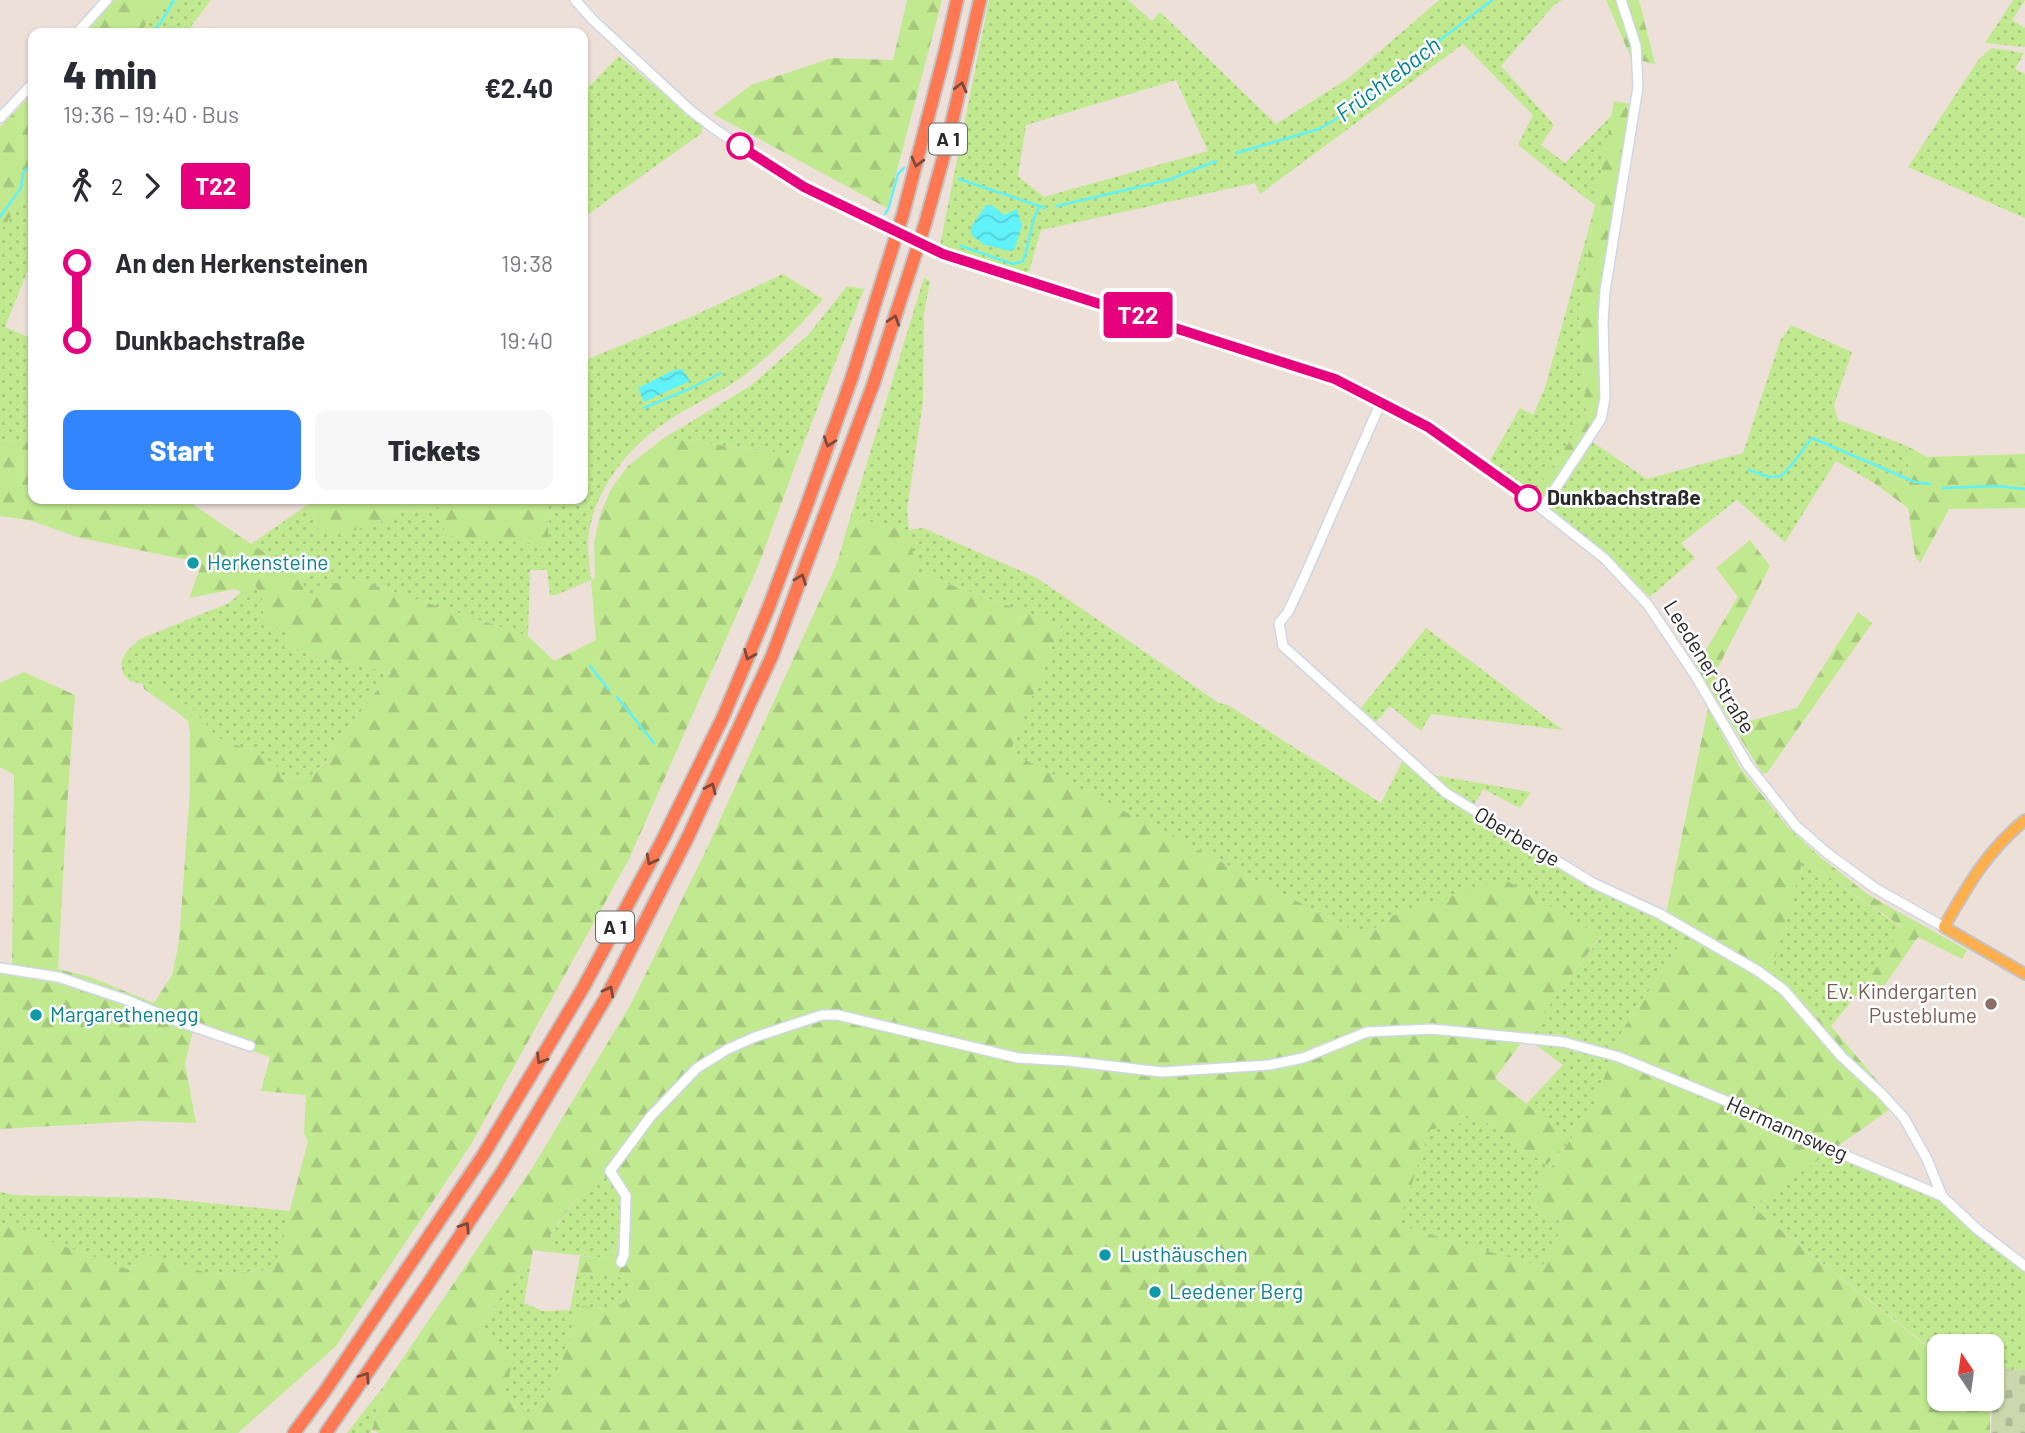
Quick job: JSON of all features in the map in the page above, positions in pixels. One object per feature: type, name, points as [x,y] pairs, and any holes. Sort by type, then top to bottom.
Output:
[{"type":"highway","name":"A 1","points":[[294,1433],[326,1391],[481,1157],[583,988],[664,837],[723,717],[768,609],[852,377],[903,214],[957,0]]},
{"type":"highway","name":"A 1","points":[[326,1433],[503,1169],[608,994],[687,839],[772,656],[873,385],[925,224],[981,0]]},
{"type":"main road","points":[[1944,927],[1990,852],[2025,820]]},
{"type":"main road","name":"Leedener Straße","points":[[1944,927],[2025,974]]},
{"type":"street","points":[[82,28],[107,0]]},
{"type":"street","name":"Leedener Straße","points":[[575,0],[690,110],[804,187],[943,254],[1335,379],[1428,427],[1542,509],[1604,558],[1648,605],[1695,675],[1747,764],[1796,826],[1875,887],[1944,927]]},
{"type":"street","points":[[1542,509],[1601,419],[1605,398],[1602,322],[1605,291],[1638,88],[1636,46],[1621,0]]},
{"type":"street","points":[[0,118],[28,88]]},
{"type":"street","name":"Oberberge","points":[[1381,402],[1303,580],[1288,612],[1279,623],[1283,646],[1446,793],[1593,883],[1672,920],[1758,971],[1784,990],[1841,1056],[1904,1118],[1927,1159],[1942,1196]]},
{"type":"street","points":[[0,968],[58,977],[250,1046]]},
{"type":"street","name":"Hermannsweg","points":[[621,1262],[624,1255],[626,1196],[610,1171],[650,1116],[698,1068],[728,1049],[821,1015],[838,1015],[1018,1058],[1162,1072],[1269,1065],[1303,1058],[1367,1032],[1432,1029],[1563,1042],[1619,1057],[1942,1196],[1977,1229],[2025,1266]]},
{"type":"green space","points":[[114,0],[163,0],[143,28],[89,28]]},
{"type":"green space","points":[[163,0],[211,0],[190,28],[143,28]]},
{"type":"green space","points":[[907,0],[942,0],[887,208],[713,114],[751,85],[832,58],[893,60]]},
{"type":"green space","points":[[989,0],[1128,0],[1152,21],[1160,12],[1276,124],[1349,78],[1439,0],[1562,0],[1554,5],[1501,66],[1554,125],[1541,145],[1565,163],[1612,115],[1595,205],[1518,145],[1533,115],[1463,44],[1260,194],[1255,183],[1041,230],[1028,275],[940,245]],"holes":[[[1176,80],[1208,151],[1044,197],[1018,176],[1026,125]]]},
{"type":"green space","points":[[1606,0],[1639,0],[1655,64],[1631,58]]},
{"type":"green space","points":[[2013,0],[2025,0],[2012,20],[2025,28],[2025,47],[1985,43]]},
{"type":"green space","points":[[1992,48],[2024,53],[2015,69],[2025,74],[2025,218],[1908,167],[1979,59]]},
{"type":"green space","points":[[619,56],[702,126],[702,133],[588,214],[588,87]]},
{"type":"green space","points":[[28,98],[28,192],[0,232],[0,127]]},
{"type":"green space","points":[[1614,101],[1630,104],[1601,288],[1598,329],[1600,399],[1597,417],[1542,499],[1534,493],[1587,416],[1579,317],[1595,205]]},
{"type":"green space","points":[[28,192],[28,270],[5,327],[28,337],[28,443],[0,440],[0,232]]},
{"type":"green space","points":[[1595,205],[1579,317],[1587,416],[1534,493],[1488,464],[1520,408],[1533,415],[1545,388]]},
{"type":"green space","points":[[783,274],[823,299],[756,366],[659,427],[621,463],[602,493],[590,526],[588,543],[591,580],[550,596],[547,570],[530,570],[528,636],[355,579],[335,583],[309,596],[296,570],[251,544],[309,504],[319,531],[378,524],[392,513],[441,507],[548,545],[549,504],[588,504],[588,359],[693,316]]},
{"type":"green space","points":[[924,278],[930,281],[924,314],[923,401],[907,510],[909,530],[923,528],[1037,578],[1219,703],[1228,705],[1381,803],[1403,760],[1452,802],[1687,934],[1623,1029],[1615,1050],[1559,1035],[1528,1033],[1601,937],[1392,916],[1364,936],[1010,752],[1061,625],[916,572],[908,530],[850,518]]},
{"type":"green space","points":[[847,286],[864,289],[799,455],[664,438],[752,385],[809,334]]},
{"type":"green space","points":[[1791,325],[1852,352],[1834,405],[1838,420],[1907,446],[1909,485],[1881,471],[1874,483],[1836,461],[1785,542],[1737,500],[1681,543],[1695,558],[1650,597],[1611,559],[1550,508],[1593,442],[1647,479],[1743,453],[1780,341]]},
{"type":"green space","points":[[664,438],[799,455],[759,564],[629,859],[470,1146],[336,1346],[238,1433],[0,1433],[0,1223],[130,1270],[143,1254],[211,1274],[274,1270],[308,1141],[304,1134],[306,1095],[261,1091],[270,1057],[193,1031],[185,1063],[196,1123],[139,1121],[0,1129],[0,963],[12,964],[14,775],[0,767],[0,683],[24,672],[75,695],[58,969],[90,977],[154,1003],[172,975],[179,942],[190,790],[190,733],[188,721],[144,689],[143,683],[164,689],[192,709],[218,738],[257,753],[278,767],[281,779],[311,775],[327,761],[333,746],[391,673],[295,650],[286,638],[286,629],[265,629],[262,596],[253,583],[243,593],[235,589],[189,598],[202,563],[80,538],[29,520],[0,516],[0,440],[28,443],[28,504],[192,504],[251,544],[296,570],[309,596],[335,583],[355,579],[528,636],[554,661],[596,640],[591,580],[595,578],[594,543],[600,515],[611,489],[628,466]]},
{"type":"green space","points":[[1907,446],[1927,457],[2025,454],[2025,508],[1949,509],[1920,563],[1915,556],[1908,508],[1874,483],[1881,471],[1909,485]]},
{"type":"green space","points":[[309,504],[549,504],[548,545],[445,536],[441,507],[392,513],[378,524],[340,534],[319,531]]},
{"type":"green space","points":[[850,518],[909,530],[916,572],[1061,625],[1010,752],[1364,936],[1392,916],[1504,879],[1601,936],[1495,1078],[1569,1139],[1547,1165],[1470,1111],[1461,1123],[1430,1130],[1398,1225],[1542,1267],[1564,1224],[1527,1202],[1593,1107],[1623,1029],[1691,928],[1666,914],[1708,708],[1740,768],[1787,826],[1820,857],[1870,896],[1967,950],[1962,959],[1918,937],[1880,992],[1866,984],[1902,927],[1803,859],[1771,973],[1831,1026],[1897,1104],[1752,1207],[1927,1346],[1927,1411],[1990,1411],[1990,1433],[379,1433],[372,1430],[384,1386],[534,1165],[631,1004],[708,846],[837,563]],"holes":[[[603,1176],[620,1191],[624,1210],[615,1254],[609,1258],[580,1256],[577,1273],[619,1277],[629,1281],[625,1301],[612,1310],[582,1306],[574,1312],[570,1340],[549,1393],[523,1417],[505,1394],[513,1359],[494,1335],[482,1334],[478,1325],[523,1266],[530,1268],[533,1250],[557,1253],[550,1236],[579,1196]]]},
{"type":"green space","points":[[1750,540],[1770,566],[1714,675],[1742,723],[1797,708],[1858,612],[1872,623],[1767,773],[1762,773],[1696,666],[1738,597],[1716,568]]},
{"type":"green space","points":[[252,583],[262,595],[265,629],[286,629],[295,650],[391,673],[333,746],[327,760],[311,775],[281,779],[257,753],[218,738],[192,709],[164,689],[130,681],[123,674],[121,662],[126,652],[140,639],[229,603]]},
{"type":"green space","points":[[1426,628],[1563,730],[1431,714],[1421,731],[1390,706],[1375,723],[1360,709]]},
{"type":"green space","points":[[1433,775],[1531,792],[1520,808],[1483,789],[1474,805],[1448,789]]},
{"type":"green space","points":[[1803,859],[1902,928],[1866,984],[1831,1026],[1771,973]]},
{"type":"green space","points":[[1533,1043],[1558,1044],[1613,1057],[1593,1107],[1527,1202],[1564,1224],[1542,1267],[1398,1225],[1429,1130],[1461,1123],[1470,1111],[1547,1165],[1568,1139],[1526,1104],[1563,1065]]},
{"type":"green space","points":[[1829,1152],[1939,1200],[2025,1271],[2025,1370],[2004,1369],[2004,1334],[1927,1334],[1927,1346],[1752,1207]]},
{"type":"green space","points":[[603,1176],[620,1191],[623,1200],[623,1221],[615,1254],[609,1258],[557,1253],[550,1237],[573,1204]]},
{"type":"green space","points":[[0,1192],[14,1195],[159,1198],[290,1211],[274,1270],[211,1274],[143,1254],[130,1270],[0,1223]]},
{"type":"green space","points":[[523,1266],[530,1268],[524,1303],[543,1311],[570,1310],[577,1273],[619,1277],[629,1281],[625,1301],[612,1310],[582,1306],[574,1312],[570,1340],[549,1393],[523,1417],[505,1394],[478,1325]]},
{"type":"green space","points":[[2004,1369],[2025,1370],[2025,1433],[1991,1433],[1992,1411],[2004,1411]]},
{"type":"green space","points":[[384,1386],[371,1433],[347,1433]]},
{"type":"water","points":[[986,205],[993,206],[1004,215],[1017,209],[1022,226],[1014,250],[985,245],[971,235],[971,227]]},
{"type":"water","points":[[682,369],[690,381],[644,402],[638,388],[674,370]]},
{"type":"waterway","points":[[156,28],[174,0]]},
{"type":"waterway","name":"Früchtebach","points":[[1236,153],[1319,129],[1343,115],[1492,0]]},
{"type":"waterway","name":"Früchtebach","points":[[1057,206],[1168,180],[1216,161]]},
{"type":"waterway","points":[[0,217],[21,188],[23,173],[28,168]]},
{"type":"waterway","name":"Früchtebach","points":[[885,214],[898,174],[904,168]]},
{"type":"waterway","name":"Früchtebach","points":[[959,179],[1045,208]]},
{"type":"waterway","points":[[961,246],[1013,264],[1023,261],[1039,207]]},
{"type":"waterway","points":[[644,408],[721,373]]},
{"type":"waterway","points":[[1749,470],[1769,477],[1781,476],[1812,438],[1915,482],[1930,484]]},
{"type":"waterway","points":[[1943,488],[1996,486],[2025,489]]},
{"type":"waterway","points":[[590,666],[609,690]]},
{"type":"waterway","points":[[617,697],[654,743]]},
{"type":"bus line","name":"T22","points":[[740,146],[804,187],[943,254],[1335,379],[1428,427],[1528,498]]},
{"type":"place","name":"Dunkbachstraße","points":[[1528,498]]},
{"type":"place","name":"Herkensteine","points":[[193,563]]},
{"type":"place","name":"Ev. Kindergarten Pusteblume","points":[[1991,1004]]},
{"type":"place","name":"Margarethenegg","points":[[36,1015]]},
{"type":"place","name":"Lusthäuschen","points":[[1105,1255]]},
{"type":"place","name":"Leedener Berg","points":[[1155,1292]]}]
